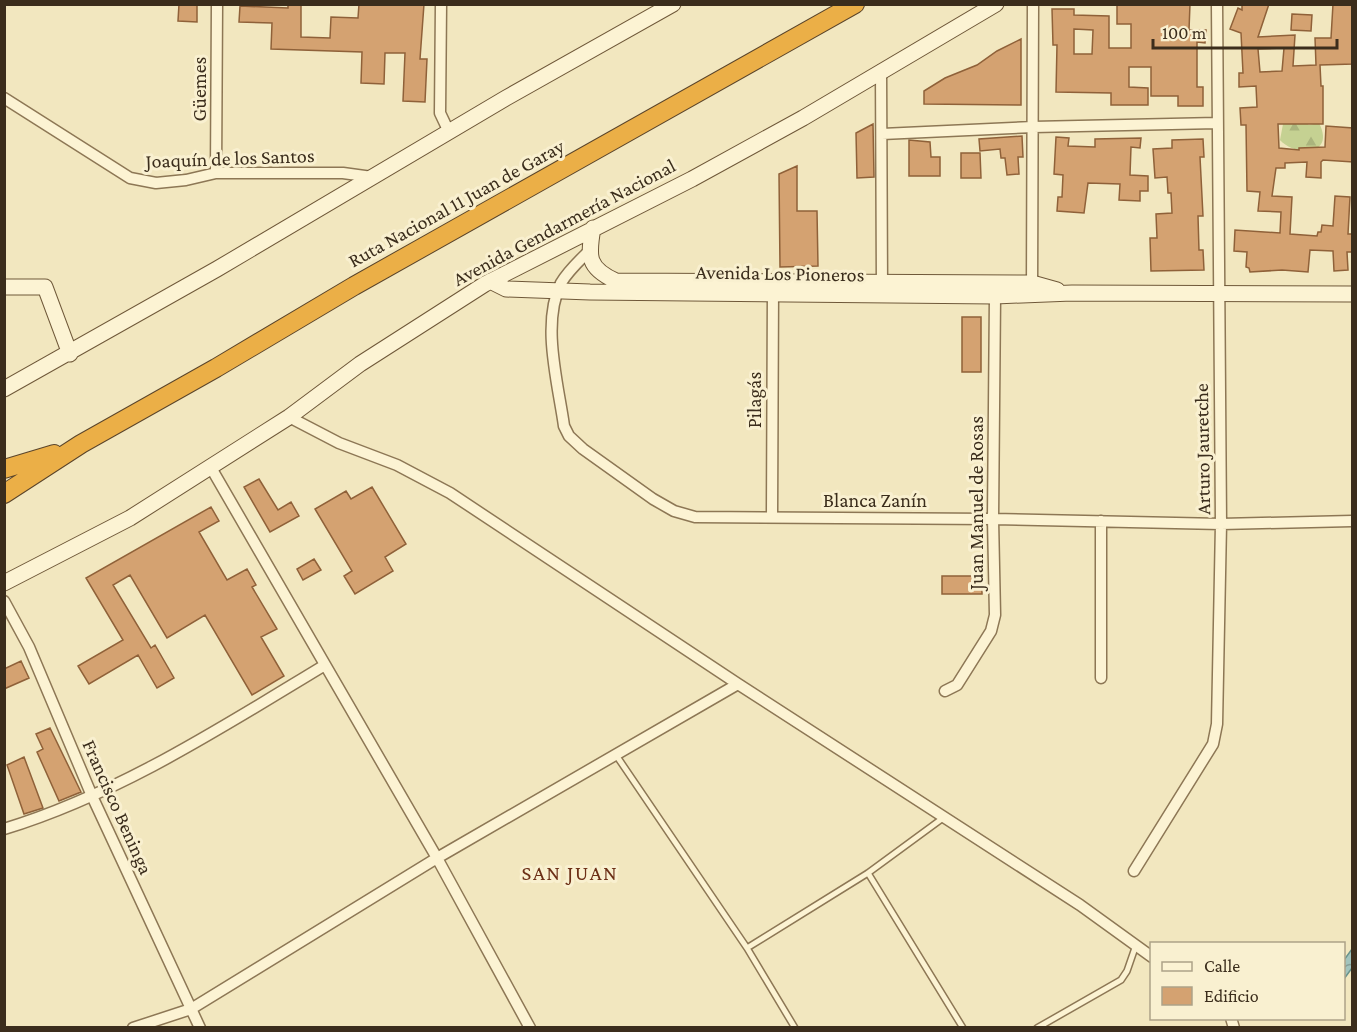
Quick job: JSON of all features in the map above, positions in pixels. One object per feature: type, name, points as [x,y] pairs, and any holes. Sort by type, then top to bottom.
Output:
[{"type":"highway","name":"Ruta Nacional 11 Juan de Garay","points":[[4,494],[81,444],[225,363],[354,286],[855,4]]},
{"type":"highway","name":"Ruta Nacional 11 Juan de Garay","points":[[4,468],[81,444]]},
{"type":"main road","points":[[4,389],[70,354],[673,4]]},
{"type":"main road","name":"Avenida Gendarmería Nacional","points":[[4,583],[130,518],[289,417],[360,364],[490,281],[692,179],[793,123],[996,4]]},
{"type":"main road","points":[[589,251],[593,228]]},
{"type":"main road","name":"Avenida Los Pioneros","points":[[589,251],[593,266],[603,275],[616,281],[773,288]]},
{"type":"main road","name":"Avenida Los Pioneros","points":[[490,281],[506,289],[558,292],[773,288],[1032,290],[1072,293],[1353,294]]},
{"type":"main road","points":[[4,287],[45,287],[70,354]]},
{"type":"main road","name":"Avenida Los Pioneros","points":[[882,289],[995,296],[1032,290]]},
{"type":"street","name":"Güemes","points":[[216,173],[217,4]]},
{"type":"street","points":[[441,4],[440,113],[449,132]]},
{"type":"street","points":[[1032,290],[1033,4]]},
{"type":"street","name":"Arturo Jauretche","points":[[1134,871],[1213,744],[1217,724],[1221,524],[1217,4]]},
{"type":"street","points":[[881,70],[882,289]]},
{"type":"street","name":"Joaquín de los Santos","points":[[4,98],[130,178],[156,183],[186,180],[216,173],[343,173],[373,177]]},
{"type":"street","points":[[882,134],[1033,127],[1217,123]]},
{"type":"street","name":"Blanca Zanín","points":[[589,251],[566,276],[558,292],[551,322],[564,426],[569,436],[627,480],[674,511],[695,517],[993,519],[1221,524],[1353,521]]},
{"type":"street","name":"Pilagás","points":[[772,518],[773,288]]},
{"type":"street","name":"Juan Manuel de Rosas","points":[[945,691],[957,685],[991,631],[995,615],[993,519],[995,296]]},
{"type":"street","points":[[289,417],[339,443],[397,465],[450,493],[738,684],[1080,905],[1150,956]]},
{"type":"street","points":[[210,466],[437,858],[530,1028]]},
{"type":"street","points":[[1101,521],[1101,678]]},
{"type":"street","name":"Francisco Beninga","points":[[4,602],[29,647],[92,796],[200,1028]]},
{"type":"street","points":[[4,829],[92,796],[222,727],[325,665]]},
{"type":"street","points":[[134,1028],[191,1009],[437,858],[738,684]]},
{"type":"lane","points":[[615,755],[747,948],[795,1028]]},
{"type":"lane","points":[[747,948],[868,873],[943,818]]},
{"type":"lane","points":[[868,873],[963,1028]]},
{"type":"lane","points":[[1037,1028],[1121,980],[1127,971],[1136,945]]},
{"type":"green space","points":[[1301,120],[1309,125],[1319,123],[1323,134],[1322,142],[1312,150],[1295,149],[1280,140],[1283,124]]},
{"type":"water","points":[[1352,949],[1352,968],[1345,978],[1345,959]]},
{"type":"building","points":[[179,4],[197,4],[197,22],[178,21]]},
{"type":"building","points":[[288,4],[301,4],[301,37],[330,38],[331,17],[358,18],[359,4],[424,4],[420,59],[427,59],[425,102],[403,101],[405,53],[385,53],[384,84],[361,83],[362,52],[271,49],[272,23],[239,22],[240,6],[288,8]]},
{"type":"building","points":[[1117,4],[1190,4],[1189,30],[1206,30],[1205,43],[1197,42],[1197,87],[1203,87],[1203,106],[1178,106],[1178,96],[1151,96],[1151,67],[1129,67],[1129,87],[1148,88],[1148,105],[1111,105],[1111,93],[1056,92],[1057,45],[1053,45],[1052,9],[1074,9],[1074,15],[1109,16],[1109,48],[1131,48],[1131,24],[1117,24]],"holes":[[[1074,29],[1093,30],[1092,54],[1074,54]]]},
{"type":"building","points":[[1242,4],[1269,4],[1258,37],[1295,35],[1293,66],[1316,65],[1315,38],[1331,38],[1333,4],[1353,4],[1353,64],[1320,65],[1321,86],[1323,86],[1323,124],[1278,124],[1279,148],[1299,150],[1299,148],[1325,147],[1326,126],[1353,128],[1353,162],[1323,160],[1321,178],[1306,177],[1307,162],[1285,163],[1285,168],[1276,168],[1272,196],[1292,197],[1290,234],[1317,236],[1318,232],[1321,232],[1322,225],[1333,226],[1335,196],[1350,197],[1348,234],[1353,234],[1353,252],[1347,252],[1348,270],[1334,271],[1333,251],[1310,250],[1308,272],[1282,270],[1250,272],[1246,267],[1247,252],[1234,251],[1235,230],[1280,233],[1281,212],[1258,211],[1260,192],[1247,191],[1246,125],[1241,125],[1240,108],[1257,107],[1256,86],[1239,87],[1239,73],[1243,73],[1241,33],[1230,29],[1238,8],[1242,10]],"holes":[[[1284,48],[1282,71],[1260,72],[1258,49]]]},
{"type":"building","points":[[1292,14],[1312,15],[1311,31],[1291,30]]},
{"type":"building","points":[[1021,39],[1021,105],[924,104],[924,91],[945,78],[977,65],[997,51]]},
{"type":"building","points":[[873,124],[874,177],[857,178],[856,133]]},
{"type":"building","points":[[1022,136],[1023,157],[1018,157],[1019,174],[1007,175],[1005,158],[1001,158],[1000,149],[980,151],[979,139]]},
{"type":"building","points":[[1056,137],[1069,138],[1068,146],[1095,147],[1095,139],[1141,138],[1140,148],[1131,147],[1130,175],[1148,176],[1148,191],[1140,191],[1140,201],[1119,200],[1120,184],[1088,183],[1084,213],[1057,211],[1058,197],[1062,197],[1063,175],[1054,174]]},
{"type":"building","points":[[1203,139],[1204,157],[1200,157],[1203,216],[1198,216],[1199,250],[1203,250],[1204,270],[1151,271],[1150,238],[1157,238],[1156,214],[1172,213],[1167,177],[1155,178],[1153,149],[1172,148],[1172,140]]},
{"type":"building","points":[[909,140],[930,142],[931,157],[940,157],[940,176],[909,176]]},
{"type":"building","points":[[961,153],[980,153],[981,178],[961,178]]},
{"type":"building","points":[[797,166],[797,211],[817,211],[818,266],[780,267],[779,174]]},
{"type":"building","points":[[962,317],[981,317],[981,372],[962,372]]},
{"type":"building","points":[[259,479],[278,510],[291,502],[299,516],[270,532],[244,487]]},
{"type":"building","points":[[372,487],[406,544],[385,557],[393,571],[355,594],[344,576],[352,571],[315,509],[346,491],[351,499]]},
{"type":"building","points":[[211,507],[219,521],[199,532],[227,580],[247,569],[256,585],[252,587],[277,629],[261,637],[284,676],[252,695],[205,615],[167,638],[130,575],[113,585],[151,648],[155,645],[174,678],[157,688],[138,655],[89,684],[78,666],[123,640],[86,578]]},
{"type":"building","points":[[314,559],[321,570],[303,580],[297,569]]},
{"type":"building","points":[[942,576],[982,576],[982,594],[942,594]]},
{"type":"building","points":[[21,661],[29,678],[4,689],[4,669]]},
{"type":"building","points":[[50,728],[81,792],[59,801],[37,752],[43,749],[36,734]]},
{"type":"building","points":[[24,757],[43,808],[24,814],[7,765]]},
{"type":"district","name":"SAN JUAN","points":[[570,873]]}]
